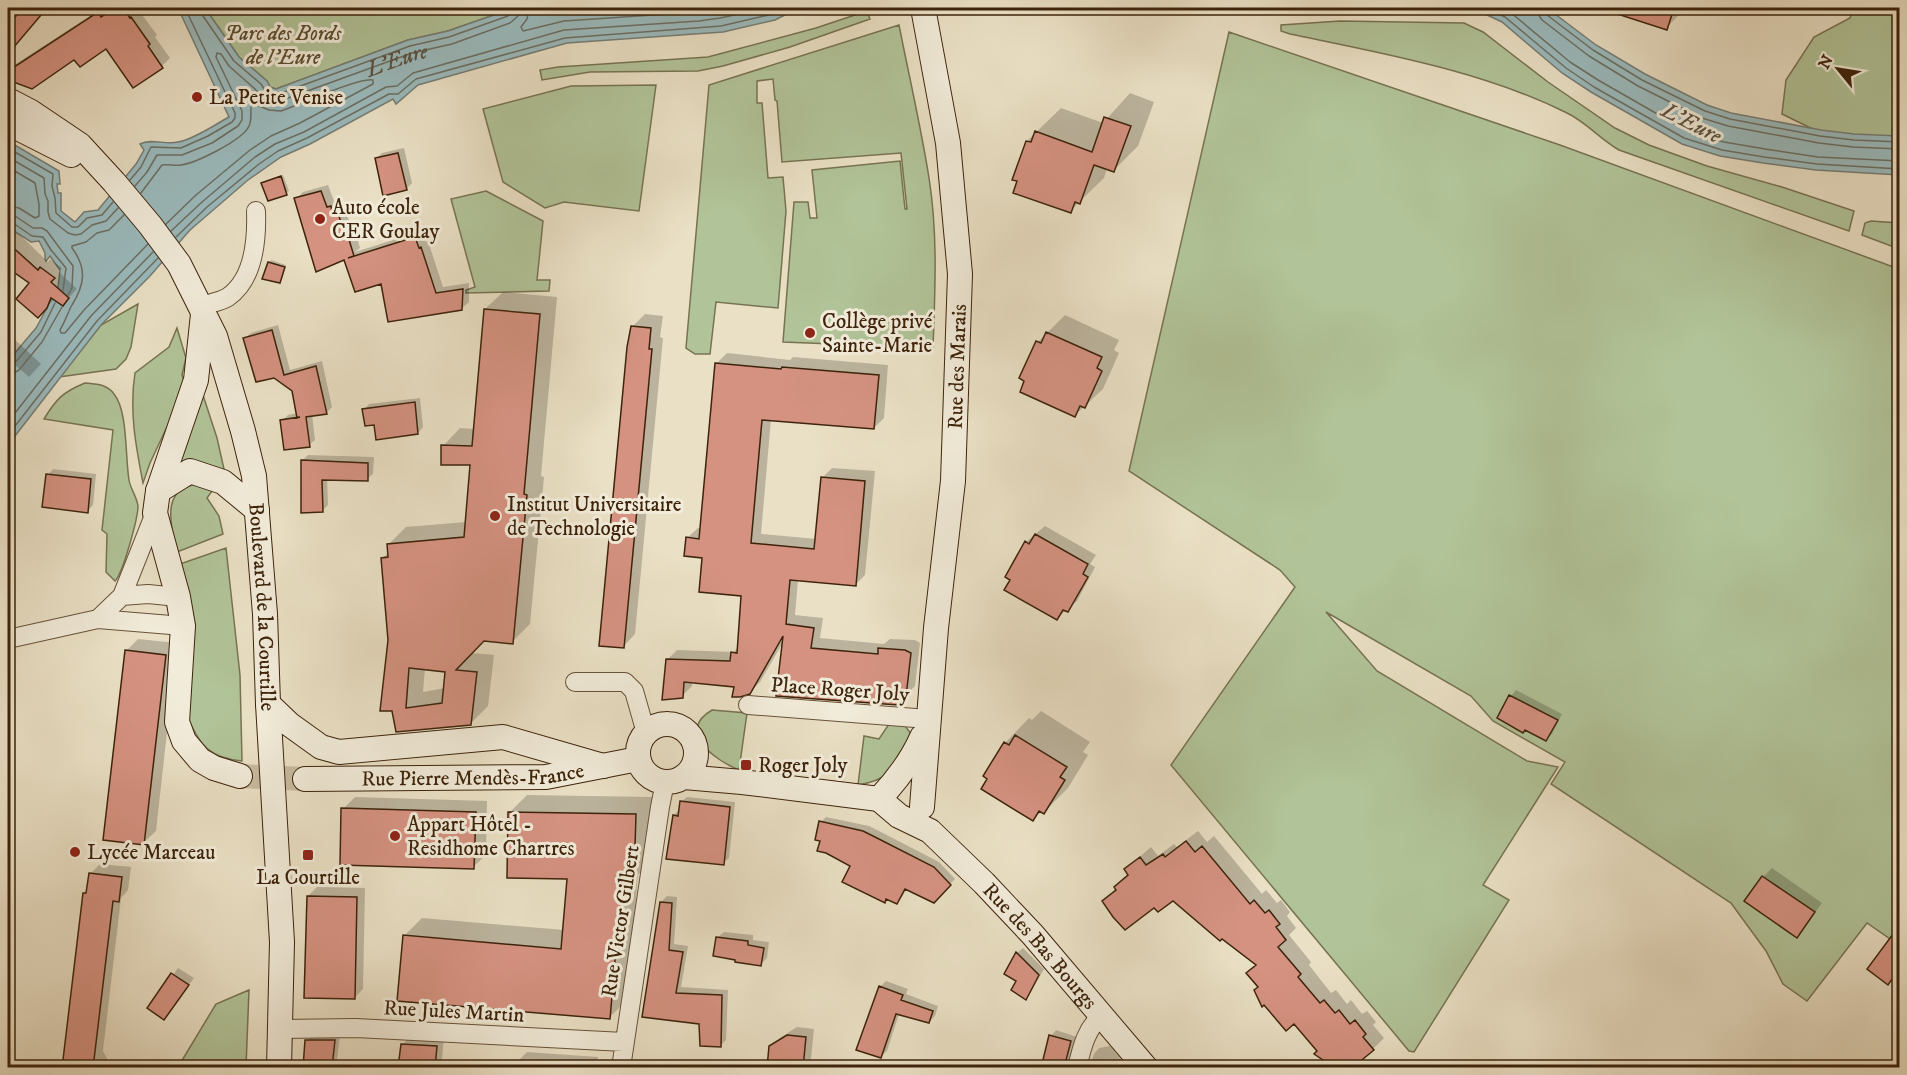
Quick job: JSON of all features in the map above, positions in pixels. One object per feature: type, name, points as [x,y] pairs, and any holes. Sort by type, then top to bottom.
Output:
[{"type":"main road","name":"Rue des Marais","points":[[922,807],[936,628],[953,481],[960,274],[948,143],[924,17]]},
{"type":"main road","name":"Boulevard de la Courtille","points":[[8,100],[31,112],[80,145],[150,225],[179,264],[202,309],[221,354],[243,431],[254,476],[265,614],[282,942],[279,1068]]},
{"type":"main road","name":"Boulevard de la Courtille","points":[[8,123],[75,157],[114,182]]},
{"type":"main road","points":[[202,309],[196,380],[157,502],[183,626],[177,722],[184,741],[200,760],[214,768],[240,776]]},
{"type":"main road","points":[[157,502],[190,471],[223,482],[257,510]]},
{"type":"main road","points":[[268,704],[289,724],[321,747],[339,752],[503,737],[603,766]]},
{"type":"main road","name":"Rue des Marais","points":[[885,792],[913,759],[928,722]]},
{"type":"main road","points":[[674,779],[693,766],[697,752],[696,745],[689,733],[677,725],[660,724],[645,733],[639,745],[639,759],[645,772],[658,781],[674,779],[742,782],[911,794],[922,807]]},
{"type":"main road","points":[[697,752],[742,782]]},
{"type":"main road","name":"Rue Pierre Mendès-France","points":[[305,778],[546,777],[639,759]]},
{"type":"main road","name":"Rue des Bas Bourgs","points":[[885,792],[899,816],[930,831],[984,883],[1102,1015],[1146,1068]]},
{"type":"main road","name":"Rue des Bas Bourgs","points":[[922,807],[930,831]]},
{"type":"street","points":[[202,309],[226,298],[239,287],[248,273],[256,236],[256,210]]},
{"type":"street","points":[[98,619],[122,596],[157,502]]},
{"type":"street","points":[[122,596],[148,594],[178,597]]},
{"type":"street","points":[[8,639],[98,619],[183,626]]},
{"type":"street","points":[[575,682],[625,682],[634,691],[645,733]]},
{"type":"street","name":"Place Roger Joly","points":[[748,705],[928,722]]},
{"type":"street","name":"Rue Victor Gilbert","points":[[621,1068],[660,807],[674,779]]},
{"type":"street","points":[[1077,1068],[1084,1041],[1093,1024],[1102,1015]]},
{"type":"street","name":"Rue Jules Martin","points":[[281,1029],[356,1028],[624,1042]]},
{"type":"green space","name":"Parc des Bords de l'Eure","points":[[205,8],[514,8],[448,31],[408,40],[276,89],[270,87],[267,81],[239,57]]},
{"type":"green space","points":[[1853,8],[1899,8],[1899,144],[1831,138],[1782,114],[1786,80],[1814,37],[1850,18]]},
{"type":"green space","points":[[867,11],[870,19],[790,47],[698,71],[590,72],[542,80],[540,70],[708,57],[816,28]]},
{"type":"green space","points":[[1340,21],[1464,23],[1483,32],[1548,82],[1615,128],[1649,145],[1707,166],[1782,187],[1854,211],[1849,231],[1619,150],[1574,117],[1535,98],[1501,86],[1431,65],[1281,31],[1281,25]]},
{"type":"green space","points":[[899,25],[932,199],[935,263],[933,348],[783,342],[794,202],[808,202],[810,218],[817,218],[812,170],[900,161],[905,209],[907,209],[901,153],[782,162],[773,79],[757,81],[757,103],[762,103],[768,178],[783,177],[786,211],[778,308],[716,302],[710,354],[695,354],[686,348],[709,85]]},
{"type":"green space","points":[[1229,32],[1560,145],[1899,269],[1899,945],[1867,923],[1807,1001],[1783,984],[1766,951],[1731,903],[1551,784],[1565,762],[1493,721],[1471,696],[1326,612],[1377,671],[1527,761],[1558,767],[1483,885],[1509,900],[1414,1052],[1409,1051],[1171,765],[1295,587],[1280,570],[1129,471]]},
{"type":"green space","points":[[656,85],[639,211],[564,202],[545,208],[503,182],[483,109],[571,86]]},
{"type":"green space","points":[[486,191],[543,221],[537,280],[550,280],[549,291],[466,293],[466,290],[475,287],[451,199]]},
{"type":"green space","points":[[1871,221],[1899,223],[1899,249],[1862,235],[1865,223]]},
{"type":"green space","points":[[138,304],[131,347],[126,359],[116,369],[59,377],[101,325]]},
{"type":"green space","points":[[177,328],[186,358],[182,375],[185,384],[143,483],[133,415],[135,373],[169,347]]},
{"type":"green space","points":[[85,383],[108,388],[114,394],[122,411],[129,480],[138,506],[130,545],[115,581],[106,572],[107,534],[102,530],[113,430],[44,419],[61,397]]},
{"type":"green space","points":[[202,392],[224,469],[220,473],[176,471]]},
{"type":"green space","points":[[201,484],[212,491],[207,498],[219,516],[223,534],[177,552],[171,519],[173,499],[188,486]]},
{"type":"green space","points":[[226,548],[240,675],[242,761],[222,757],[208,749],[197,736],[188,718],[180,564]]},
{"type":"green space","points":[[712,710],[747,713],[739,770],[719,760],[698,736],[697,727],[702,718]]},
{"type":"green space","points":[[889,724],[905,726],[912,735],[897,762],[887,774],[880,779],[858,785],[864,736],[879,739]]},
{"type":"green space","points":[[249,990],[246,1067],[178,1067],[216,1004]]},
{"type":"water","name":"L'Eure","points":[[178,8],[205,8],[239,57],[267,81],[270,87],[276,89],[408,40],[448,31],[514,8],[806,8],[775,20],[723,32],[567,43],[418,85],[396,104],[393,99],[281,157],[248,180],[190,230],[150,276],[101,325],[8,445],[8,361],[36,328],[58,287],[60,270],[50,256],[46,261],[39,241],[31,242],[8,227],[8,141],[59,171],[60,184],[57,184],[58,193],[61,193],[61,211],[75,222],[84,212],[98,210],[136,164],[144,150],[140,144],[184,141],[229,117]]},
{"type":"water","name":"L'Eure","points":[[1472,8],[1547,8],[1596,45],[1645,74],[1707,105],[1731,113],[1821,130],[1899,136],[1899,175],[1816,170],[1763,163],[1720,156],[1682,144],[1591,92],[1562,73],[1502,22]]},
{"type":"building","points":[[23,8],[47,8],[8,54],[8,25]]},
{"type":"building","points":[[115,8],[123,8],[131,17],[163,68],[133,88],[106,49],[80,67],[74,60],[32,89],[8,80],[8,71],[98,12],[101,17]]},
{"type":"building","points":[[1608,8],[1674,8],[1667,30],[1608,11]]},
{"type":"building","points":[[1104,117],[1131,126],[1114,172],[1094,165],[1080,204],[1075,202],[1071,213],[1013,193],[1017,181],[1012,180],[1026,141],[1031,142],[1035,131],[1092,152]]},
{"type":"building","points":[[398,153],[407,190],[383,196],[375,158]]},
{"type":"building","points":[[281,176],[287,195],[268,201],[261,183]]},
{"type":"building","points":[[321,191],[327,207],[331,206],[332,213],[338,212],[344,234],[347,233],[354,256],[348,258],[415,237],[419,248],[421,247],[436,293],[463,289],[462,310],[388,322],[381,284],[355,292],[344,260],[316,272],[294,198]]},
{"type":"building","points":[[8,243],[38,270],[40,267],[55,278],[51,282],[69,298],[63,306],[51,298],[47,308],[38,318],[16,299],[29,283],[8,268]]},
{"type":"building","points":[[268,262],[285,267],[280,283],[262,279]]},
{"type":"building","name":"Institut Universitaire de Technologie","points":[[484,309],[540,314],[524,494],[527,495],[513,644],[484,641],[456,670],[477,672],[471,725],[396,732],[392,711],[380,711],[388,640],[381,558],[388,557],[387,544],[464,537],[470,465],[441,465],[441,445],[472,446]],"holes":[[[409,668],[445,672],[442,703],[406,708]]]},
{"type":"building","points":[[631,326],[651,328],[649,349],[652,349],[624,648],[599,646],[627,347]]},
{"type":"building","points":[[272,330],[284,375],[316,366],[327,414],[306,417],[310,447],[284,450],[280,420],[297,417],[292,391],[274,378],[256,382],[243,338]]},
{"type":"building","points":[[1046,332],[1102,357],[1097,368],[1102,371],[1085,408],[1080,406],[1075,417],[1020,392],[1024,381],[1019,378],[1036,341],[1041,343]]},
{"type":"building","points":[[715,363],[879,375],[874,429],[762,420],[751,543],[814,549],[821,477],[865,481],[856,586],[790,580],[786,624],[814,628],[811,648],[878,654],[878,648],[905,650],[911,653],[906,697],[898,705],[776,696],[783,636],[750,694],[732,697],[734,687],[684,682],[683,698],[662,700],[666,659],[730,661],[731,652],[737,653],[741,596],[699,592],[702,558],[684,556],[686,537],[699,539]]},
{"type":"building","points":[[415,402],[418,434],[376,440],[374,425],[365,426],[362,409]]},
{"type":"building","points":[[301,460],[368,463],[368,481],[322,480],[323,512],[301,513]]},
{"type":"building","points":[[46,474],[91,479],[88,513],[42,507]]},
{"type":"building","points":[[1035,534],[1088,564],[1083,574],[1088,577],[1068,612],[1063,610],[1057,620],[1004,590],[1010,580],[1005,577],[1025,541],[1029,544]]},
{"type":"building","points":[[125,650],[166,655],[144,845],[103,840]]},
{"type":"building","points":[[1509,695],[1558,720],[1546,741],[1525,730],[1523,733],[1497,718]]},
{"type":"building","points":[[1015,735],[1067,767],[1060,777],[1065,780],[1044,814],[1039,811],[1033,821],[981,789],[987,779],[983,776],[1004,742],[1009,745]]},
{"type":"building","points":[[680,801],[730,807],[724,865],[666,859],[673,815],[678,816]]},
{"type":"building","points":[[341,808],[476,812],[474,869],[340,865]]},
{"type":"building","points":[[508,812],[636,814],[634,880],[622,880],[610,1019],[397,1001],[403,935],[561,949],[567,879],[507,878]]},
{"type":"building","points":[[819,821],[863,831],[934,867],[951,885],[934,903],[905,889],[897,904],[886,899],[885,903],[842,882],[850,866],[826,853],[817,851],[820,841],[815,840]]},
{"type":"building","points":[[1186,841],[1195,852],[1202,846],[1250,904],[1254,900],[1265,913],[1269,910],[1280,924],[1276,927],[1286,940],[1278,947],[1301,974],[1298,977],[1320,1003],[1324,1000],[1335,1013],[1339,1010],[1350,1024],[1355,1020],[1366,1034],[1363,1037],[1374,1050],[1352,1068],[1338,1068],[1333,1061],[1329,1064],[1314,1054],[1317,1051],[1294,1024],[1286,1031],[1264,1005],[1262,1007],[1254,990],[1258,987],[1246,973],[1256,965],[1222,939],[1220,941],[1173,901],[1158,912],[1154,908],[1125,930],[1113,917],[1102,901],[1116,890],[1114,887],[1128,875],[1124,869],[1140,857],[1146,865],[1163,854],[1165,857]]},
{"type":"building","points":[[89,873],[122,877],[119,902],[113,901],[93,1068],[62,1068],[83,893],[86,893]]},
{"type":"building","points":[[1762,876],[1815,912],[1797,938],[1744,901]]},
{"type":"building","points":[[307,896],[357,897],[355,999],[304,998]]},
{"type":"building","points":[[660,902],[672,903],[669,950],[683,952],[676,993],[722,995],[721,1047],[700,1046],[699,1024],[642,1017]]},
{"type":"building","points":[[1899,926],[1899,969],[1888,985],[1867,969]]},
{"type":"building","points":[[716,937],[748,941],[748,945],[764,948],[761,966],[713,956]]},
{"type":"building","points":[[1016,952],[1039,975],[1026,1000],[1011,990],[1016,981],[1004,974]]},
{"type":"building","points":[[171,973],[189,985],[164,1020],[147,1008]]},
{"type":"building","points":[[879,986],[903,995],[901,1000],[933,1011],[929,1023],[896,1014],[881,1058],[856,1050]]},
{"type":"building","points":[[787,1035],[806,1037],[803,1068],[767,1068],[769,1046]]},
{"type":"building","points":[[1049,1035],[1071,1041],[1064,1068],[1041,1068]]},
{"type":"building","points":[[305,1040],[335,1040],[332,1068],[303,1068]]},
{"type":"building","points":[[401,1044],[437,1046],[435,1068],[398,1068]]},
{"type":"tunnel","points":[[240,776],[305,779]]},
{"type":"place","name":"La Petite Venise","points":[[197,97]]},
{"type":"place","name":"Auto école CER Goulay","points":[[320,219]]},
{"type":"place","name":"Collège privé Sainte-Marie","points":[[810,333]]},
{"type":"place","name":"Institut Universitaire de Technologie","points":[[495,516]]},
{"type":"place","name":"Roger Joly","points":[[746,765]]},
{"type":"place","name":"Appart Hôtel - Residhome Chartres","points":[[395,836]]},
{"type":"place","name":"Lycée Marceau","points":[[75,852]]},
{"type":"place","name":"La Courtille","points":[[308,855]]}]
